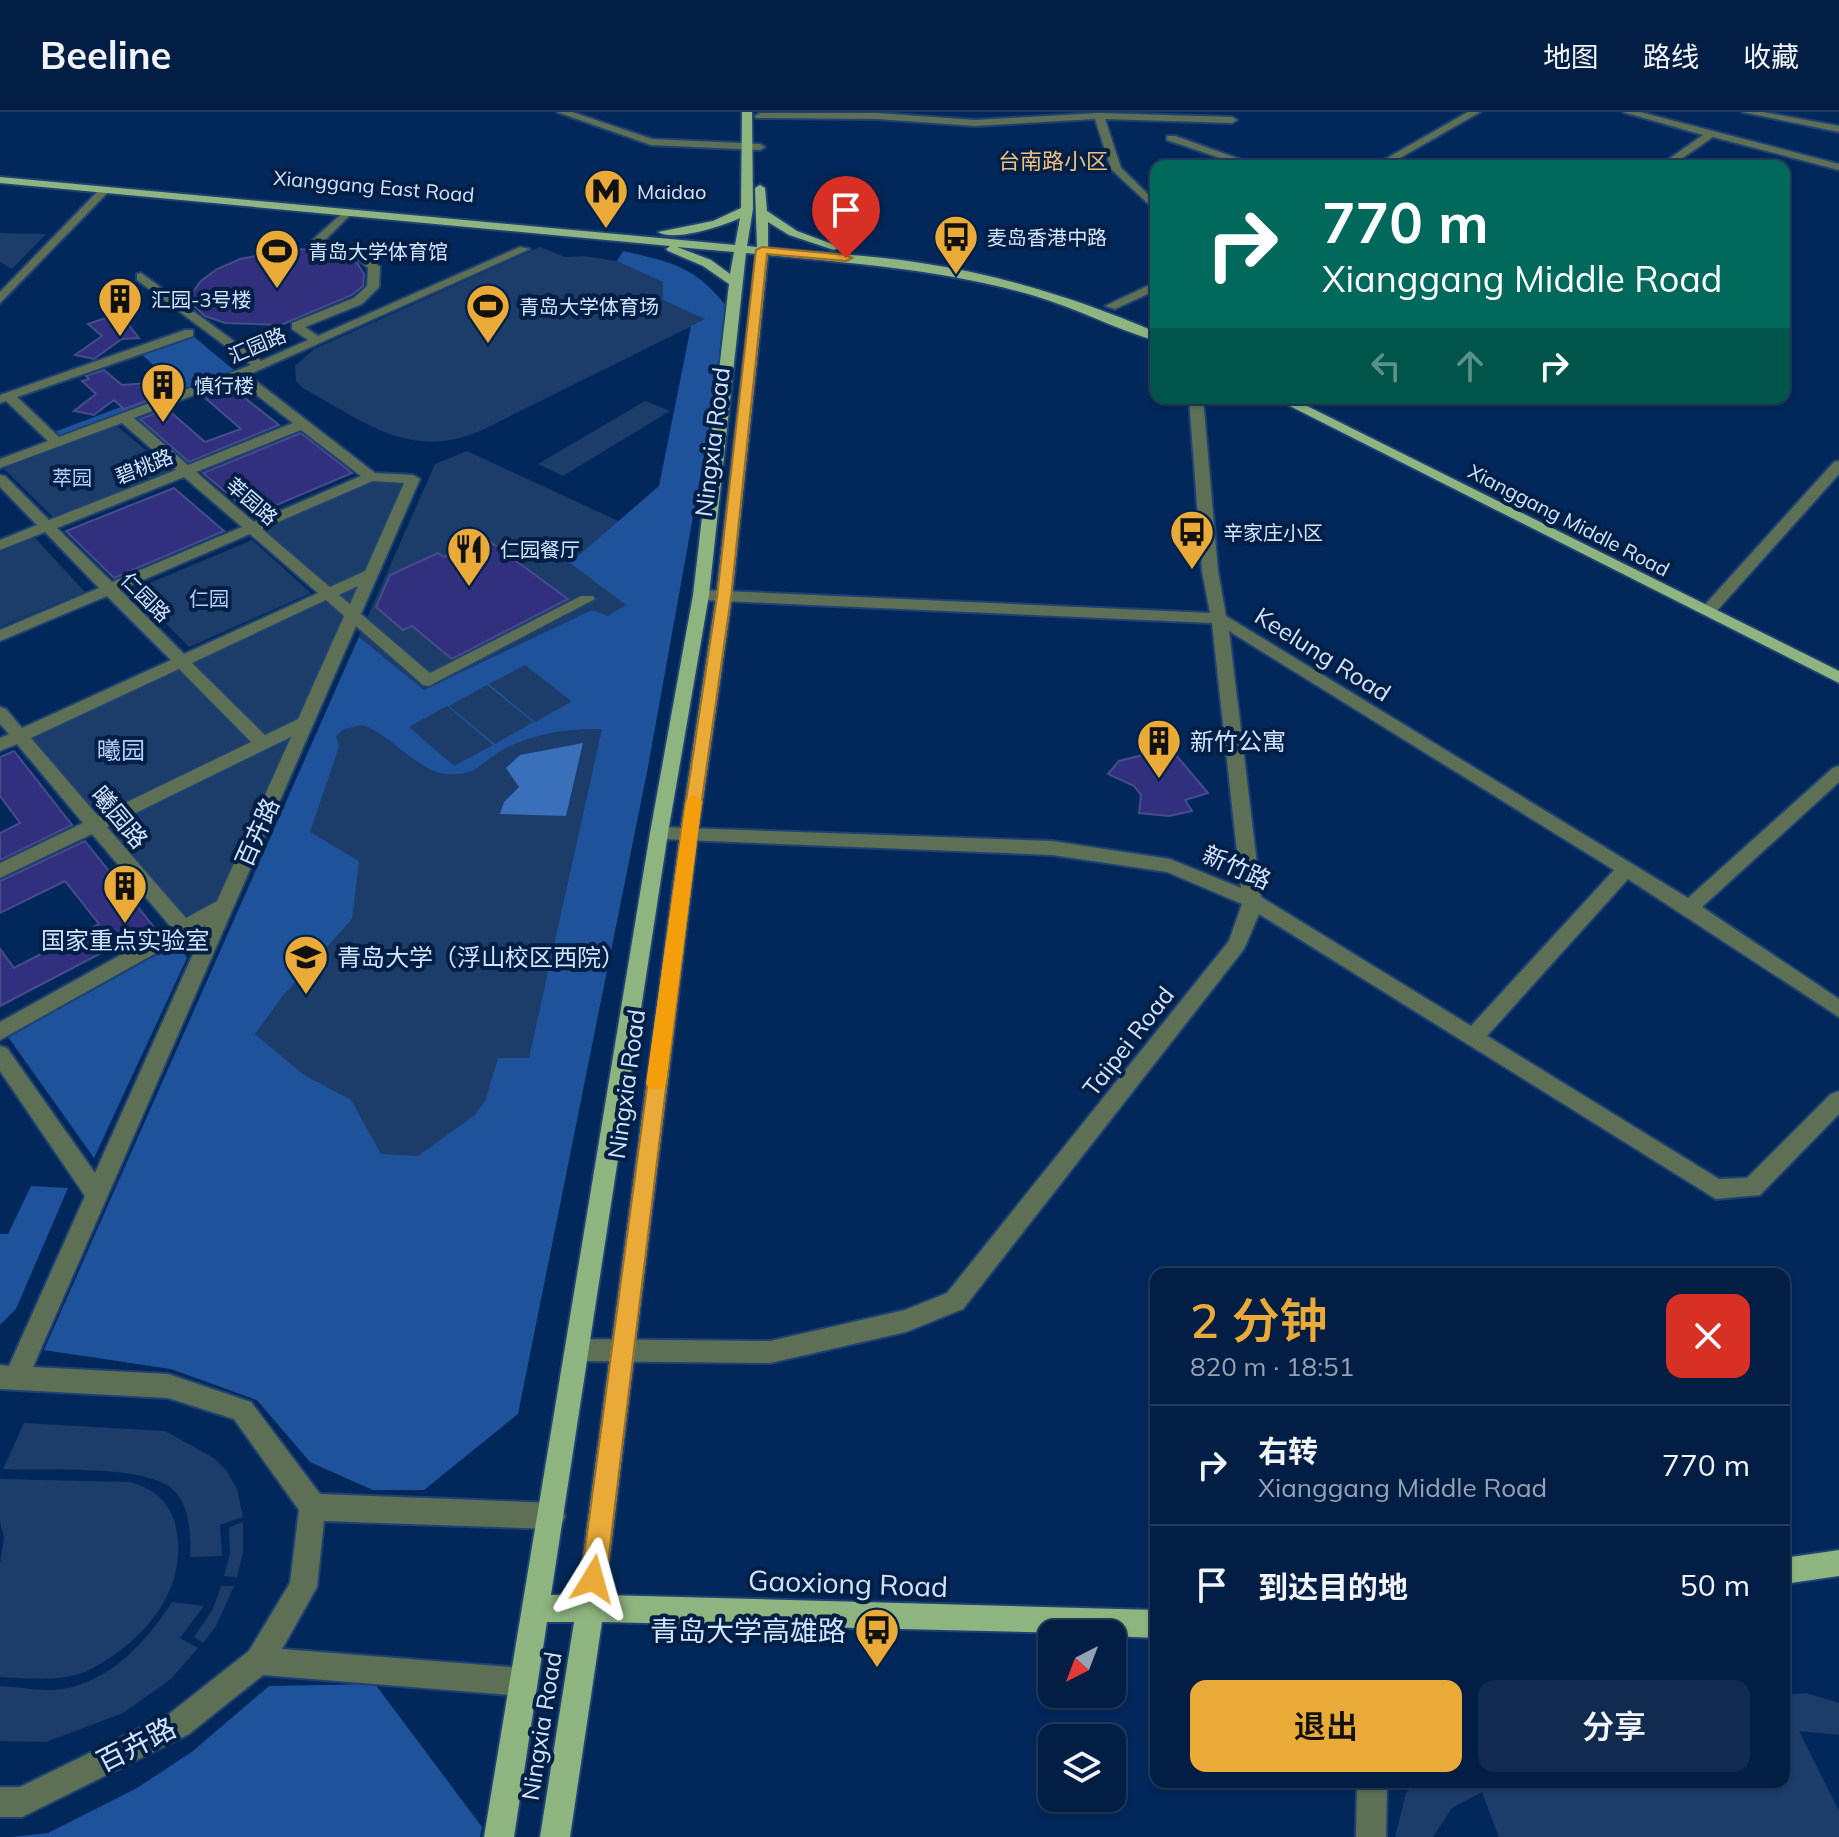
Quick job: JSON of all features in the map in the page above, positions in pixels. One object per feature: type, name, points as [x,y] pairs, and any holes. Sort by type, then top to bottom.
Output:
[{"type":"main road","points":[[747,112],[760,212],[752,246]]},
{"type":"main road","points":[[752,246],[747,209],[760,114]]},
{"type":"main road","name":"Xianggang East Road","points":[[0,169],[662,232],[752,246]]},
{"type":"main road","name":"Xianggang East Road","points":[[0,180],[633,239],[752,246]]},
{"type":"main road","points":[[662,232],[709,227],[736,217],[747,209]]},
{"type":"main road","points":[[760,212],[811,241],[850,251]]},
{"type":"main road","points":[[633,239],[705,262],[735,283]]},
{"type":"main road","points":[[752,246],[850,251],[994,272],[1111,306],[1150,324]]},
{"type":"main road","points":[[752,246],[920,266],[987,278],[1051,294],[1101,311],[1150,334]]},
{"type":"main road","name":"Ningxia Road","points":[[499,1837],[659,833],[701,595],[735,283],[752,246]]},
{"type":"main road","name":"Ningxia Road","points":[[555,1837],[590,1608],[689,834],[724,597],[752,246]]},
{"type":"main road","name":"Xianggang Middle Road","points":[[1293,404],[1712,607],[1839,663]]},
{"type":"main road","name":"Xianggang Middle Road","points":[[1317,404],[1712,607],[1839,678]]},
{"type":"main road","points":[[1790,1570],[1839,1563]]},
{"type":"main road","name":"Gaoxiong Road","points":[[537,1609],[1150,1624]]},
{"type":"street","points":[[562,112],[582,114],[651,142],[753,148]]},
{"type":"street","points":[[896,119],[911,112]]},
{"type":"street","points":[[1389,160],[1475,112]]},
{"type":"street","points":[[1628,112],[1839,167]]},
{"type":"street","points":[[1747,112],[1839,129]]},
{"type":"street","points":[[760,114],[975,123],[1179,114],[1232,120]]},
{"type":"street","points":[[1099,116],[1116,169],[1150,202]]},
{"type":"street","points":[[1673,160],[1711,134]]},
{"type":"street","points":[[1171,138],[1236,160]]},
{"type":"street","points":[[0,299],[106,189]]},
{"type":"street","points":[[317,341],[296,326],[358,301],[373,287],[374,267],[360,256],[314,244],[346,213]]},
{"type":"street","name":"汇园路","points":[[0,464],[239,375],[524,249]]},
{"type":"street","points":[[141,277],[260,366]]},
{"type":"street","points":[[1111,306],[1150,289]]},
{"type":"street","points":[[4,398],[189,333]]},
{"type":"street","points":[[0,636],[371,477],[239,375]]},
{"type":"street","points":[[4,398],[58,443]]},
{"type":"street","name":"Taipei Road","points":[[577,1350],[770,1352],[906,1321],[955,1301],[1237,944],[1252,900],[1219,618],[1210,571],[1196,404]]},
{"type":"street","name":"莘园路","points":[[125,418],[429,681],[587,599]]},
{"type":"street","name":"碧桃路","points":[[0,545],[303,424]]},
{"type":"street","points":[[1712,607],[1839,465]]},
{"type":"street","name":"百卉路","points":[[0,1802],[22,1802],[179,1724],[259,1661],[303,1587],[313,1507],[242,1410],[168,1386],[8,1377],[97,1195],[413,479],[371,477]]},
{"type":"street","name":"仁园路","points":[[0,479],[263,743]]},
{"type":"street","points":[[0,745],[371,574]]},
{"type":"street","name":"Keelung Road","points":[[701,595],[1219,618],[1689,908],[1839,1009]]},
{"type":"street","name":"曦园路","points":[[0,713],[204,953]]},
{"type":"street","points":[[0,871],[306,722]]},
{"type":"street","points":[[1689,908],[1839,772]]},
{"type":"street","name":"新竹路","points":[[659,833],[1052,848],[1170,866],[1252,900],[1716,1189],[1752,1188],[1839,1100]]},
{"type":"street","points":[[1474,1036],[1625,870]]},
{"type":"street","points":[[0,1032],[224,906]]},
{"type":"street","points":[[0,1054],[97,1195]]},
{"type":"street","points":[[313,1507],[552,1516]]},
{"type":"street","points":[[259,1661],[522,1682]]},
{"type":"street","points":[[1371,1837],[1372,1788]]},
{"type":"green space","points":[[0,233],[46,234],[12,269],[0,262]]},
{"type":"green space","name":"青岛大学体育场","points":[[540,247],[565,257],[617,261],[663,279],[663,300],[706,319],[480,431],[455,439],[431,442],[388,433],[304,389],[296,381],[295,366],[314,349]]},
{"type":"green space","points":[[645,401],[670,411],[563,476],[538,464]]},
{"type":"green space","name":"萃园","points":[[117,426],[172,472],[55,519],[4,469]]},
{"type":"green space","points":[[467,451],[653,537],[458,1461],[424,1490],[373,1490],[310,1462],[257,1400],[171,1369],[44,1350],[435,464]]},
{"type":"green space","points":[[372,480],[410,481],[365,573],[329,589],[259,528]]},
{"type":"green space","points":[[35,538],[85,592],[0,627],[0,552]]},
{"type":"green space","name":"仁园","points":[[252,540],[311,593],[189,647],[133,590]]},
{"type":"green space","name":"曦园","points":[[359,584],[298,721],[98,820],[27,736]]},
{"type":"green space","points":[[291,736],[217,903],[186,919],[109,826]]},
{"type":"green space","points":[[24,1423],[165,1431],[214,1458],[227,1471],[237,1489],[243,1517],[220,1525],[222,1556],[190,1557],[189,1529],[182,1501],[170,1487],[156,1480],[90,1470],[3,1469]]},
{"type":"green space","points":[[0,1479],[130,1482],[157,1495],[171,1513],[178,1544],[177,1566],[171,1588],[160,1608],[130,1643],[91,1669],[58,1678],[0,1677],[0,1564],[4,1537],[0,1522]]},
{"type":"green space","points":[[243,1522],[243,1553],[237,1577],[224,1576],[230,1554],[229,1527]]},
{"type":"green space","points":[[221,1586],[234,1586],[216,1626],[203,1643],[194,1637],[213,1609]]},
{"type":"green space","points":[[172,1602],[204,1606],[180,1638],[198,1648],[171,1679],[123,1713],[46,1742],[0,1741],[0,1686],[55,1690],[97,1678],[139,1645]]},
{"type":"green space","points":[[1806,1693],[1839,1703],[1839,1735],[1799,1731],[1839,1811],[1839,1837],[1499,1837],[1482,1792],[1452,1808],[1433,1837],[1395,1837],[1406,1793],[1411,1788],[1790,1788],[1790,1694]]},
{"type":"shaded area","points":[[623,251],[684,269],[707,285],[730,311],[648,767],[518,1414],[424,1490],[373,1490],[310,1462],[257,1400],[171,1369],[44,1350],[359,637],[424,690],[592,610],[608,616],[626,605],[570,563],[659,486],[691,326],[705,319],[663,300],[663,282],[617,261]],"holes":[[[525,665],[571,702],[535,722],[489,684]],[[487,685],[533,722],[495,744],[449,706]],[[447,706],[493,745],[454,766],[409,727]],[[362,725],[372,729],[425,767],[446,774],[472,771],[506,748],[541,735],[602,729],[529,1058],[498,1058],[485,1101],[475,1115],[418,1156],[381,1154],[351,1100],[304,1075],[255,1034],[282,997],[352,919],[359,861],[310,832],[339,747],[336,736],[344,729]]]},
{"type":"shaded area","points":[[192,335],[236,372],[61,438],[54,432],[177,386],[140,353]]},
{"type":"shaded area","points":[[583,743],[566,816],[500,814],[504,802],[519,787],[506,768],[520,755]]},
{"type":"shaded area","points":[[178,943],[187,958],[94,1158],[8,1037]]},
{"type":"shaded area","points":[[31,1186],[68,1188],[16,1309],[0,1325],[0,1234],[8,1234]]},
{"type":"shaded area","points":[[375,1684],[482,1827],[480,1837],[11,1837],[48,1833],[137,1788],[193,1751],[269,1686]]},
{"type":"building","name":"青岛大学体育馆","points":[[295,249],[319,250],[357,263],[364,274],[363,286],[352,295],[281,325],[225,323],[205,316],[194,306],[192,293],[201,281],[217,269],[240,259]]},
{"type":"building","name":"汇园-3号楼","points":[[112,316],[120,323],[125,320],[139,338],[122,339],[94,359],[75,355],[102,336],[88,324]]},
{"type":"building","points":[[104,370],[122,385],[159,382],[158,386],[168,385],[165,394],[124,409],[114,400],[94,415],[74,411],[96,394],[82,381],[89,379],[86,376]]},
{"type":"building","name":"慎行楼","points":[[230,386],[279,425],[189,462],[140,419],[167,409],[205,442],[241,429],[203,396]]},
{"type":"building","points":[[301,433],[352,473],[253,515],[203,473]]},
{"type":"building","points":[[174,488],[224,531],[114,578],[66,531]]},
{"type":"building","name":"仁园餐厅","points":[[485,538],[568,599],[452,659],[412,626],[403,630],[376,607],[390,575],[438,553],[444,557]]},
{"type":"building","points":[[14,751],[72,825],[0,860],[0,833],[20,823],[0,796],[0,757]]},
{"type":"building","name":"新竹公寓","points":[[1147,754],[1152,761],[1176,755],[1208,793],[1185,800],[1192,811],[1169,816],[1139,813],[1141,795],[1134,786],[1108,774],[1119,761]]},
{"type":"building","name":"国家重点实验室","points":[[85,841],[153,926],[0,1006],[0,949],[14,968],[99,924],[65,881],[0,913],[0,881]]},
{"type":"slow traffic","points":[[656,1083],[694,801]]},
{"type":"place","name":"Maidao","points":[[606,230]]},
{"type":"place","name":"麦岛香港中路","points":[[956,276]]},
{"type":"place","name":"青岛大学体育馆","points":[[277,290]]},
{"type":"place","name":"汇园-3号楼","points":[[120,338]]},
{"type":"place","name":"青岛大学体育场","points":[[488,345]]},
{"type":"place","name":"慎行楼","points":[[163,424]]},
{"type":"place","name":"辛家庄小区","points":[[1192,571]]},
{"type":"place","name":"仁园餐厅","points":[[469,588]]},
{"type":"place","name":"新竹公寓","points":[[1159,780]]},
{"type":"place","name":"国家重点实验室","points":[[125,925]]},
{"type":"place","name":"青岛大学（浮山校区西院）","points":[[306,996]]},
{"type":"place","name":"青岛大学高雄路","points":[[877,1669]]},
{"type":"district","name":"台南路小区","points":[[1053,161]]},
{"type":"route","points":[[593,1579],[689,834],[724,597],[762,250],[846,258]]}]
